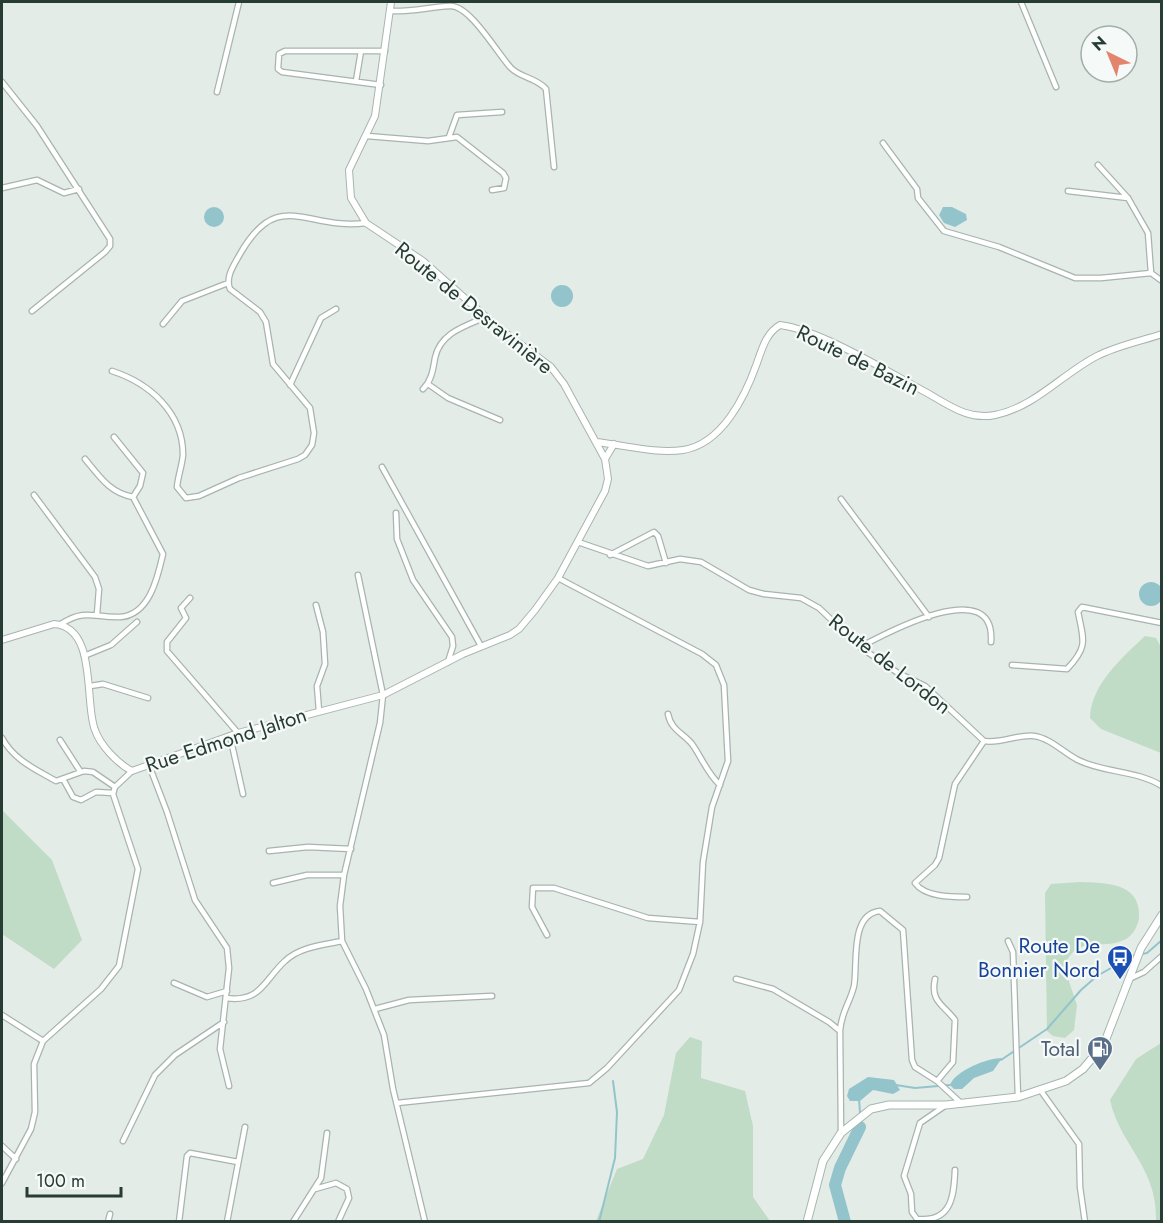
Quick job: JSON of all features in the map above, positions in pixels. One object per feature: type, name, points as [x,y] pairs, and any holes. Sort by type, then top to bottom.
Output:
[{"type":"main road","points":[[807,1221],[823,1161],[841,1133],[871,1109],[889,1105],[946,1105],[1018,1097],[1066,1081],[1083,1069],[1104,1044],[1140,950],[1161,915]]},
{"type":"street","points":[[217,92],[239,2]]},
{"type":"street","name":"Route de Desravinière","points":[[384,695],[519,629],[558,578],[605,491],[608,479],[605,459],[564,384],[551,367],[486,317],[423,261],[366,223],[357,211],[348,185],[353,158],[367,136],[375,116],[391,2]]},
{"type":"street","points":[[1021,2],[1056,87]]},
{"type":"street","points":[[390,11],[415,12],[450,6],[465,10],[513,69],[541,83],[546,89],[554,167]]},
{"type":"street","points":[[381,85],[282,72],[278,69],[279,54],[285,51],[385,51]]},
{"type":"street","points":[[356,81],[361,51]]},
{"type":"street","points":[[2,82],[37,126],[79,189],[106,230],[110,246],[32,311]]},
{"type":"street","points":[[449,137],[457,115],[502,112]]},
{"type":"street","points":[[367,136],[428,141],[457,137],[503,173],[506,178],[504,188],[492,190]]},
{"type":"street","points":[[883,143],[916,189],[918,198],[944,231],[999,247],[1075,278],[1151,273],[1161,281]]},
{"type":"street","points":[[1098,165],[1128,198],[1148,233],[1151,273]]},
{"type":"street","points":[[2,188],[37,180],[64,193],[79,189]]},
{"type":"street","points":[[1068,191],[1128,198]]},
{"type":"street","points":[[112,371],[144,385],[171,413],[183,453],[177,487],[186,498],[199,496],[239,478],[298,459],[309,451],[314,433],[310,408],[273,364],[266,322],[260,312],[230,289],[228,283],[232,267],[254,231],[265,221],[278,215],[339,224],[366,223]]},
{"type":"street","points":[[163,324],[182,301],[228,283]]},
{"type":"street","points":[[290,385],[321,318],[336,309]]},
{"type":"street","points":[[423,389],[428,384],[436,352],[446,337],[486,317]]},
{"type":"street","name":"Route de Bazin","points":[[596,442],[678,450],[706,441],[718,432],[738,404],[768,335],[780,325],[800,329],[973,417],[998,415],[1056,386],[1099,355],[1161,334]]},
{"type":"street","points":[[428,384],[448,398],[500,420]]},
{"type":"street","points":[[114,437],[143,473],[134,497]]},
{"type":"street","points":[[605,459],[614,444]]},
{"type":"street","points":[[85,459],[106,485],[121,495],[134,497]]},
{"type":"street","points":[[382,467],[482,646]]},
{"type":"street","points":[[34,495],[94,577],[99,589],[97,614]]},
{"type":"street","points":[[2,640],[42,627],[61,624],[80,614],[124,616],[130,614],[148,597],[156,584],[163,554],[134,497]]},
{"type":"street","points":[[841,499],[929,617]]},
{"type":"street","points":[[396,513],[397,539],[413,580],[452,637],[453,645],[448,663]]},
{"type":"street","points":[[610,555],[654,532],[658,536],[666,563]]},
{"type":"street","name":"Route de Lordon","points":[[578,542],[610,555],[648,566],[680,559],[701,562],[749,590],[801,598],[819,609],[860,647],[898,673],[925,686],[984,741]]},
{"type":"street","points":[[357,575],[384,695],[380,723],[344,875],[340,906],[342,941],[375,1009],[384,1035],[397,1103],[425,1221]]},
{"type":"street","points":[[397,1103],[589,1083],[607,1068],[679,990],[693,954],[700,922],[703,862],[712,807],[728,761],[724,685],[716,665],[702,654],[558,578]]},
{"type":"street","points":[[190,598],[181,608],[186,618],[167,642],[167,651],[238,733]]},
{"type":"street","points":[[316,605],[323,632],[325,664],[317,686],[319,711]]},
{"type":"street","points":[[1012,665],[1067,669],[1081,654],[1084,647],[1078,612],[1082,607],[1161,623]]},
{"type":"street","points":[[860,647],[894,630],[929,617],[965,608],[979,612],[990,623],[991,642]]},
{"type":"street","points":[[84,656],[111,645],[137,622]]},
{"type":"street","points":[[61,624],[72,631],[84,656],[95,732],[112,755],[132,771]]},
{"type":"street","points":[[90,686],[107,685],[148,698]]},
{"type":"street","name":"Rue Edmond Jalton","points":[[113,793],[115,787],[132,771],[238,733],[384,695]]},
{"type":"street","points":[[668,714],[671,725],[691,743],[709,775],[720,785]]},
{"type":"street","points":[[967,897],[946,896],[918,888],[915,883],[939,858],[955,784],[984,741],[993,743],[1030,735],[1040,737],[1078,761],[1136,775],[1161,786]]},
{"type":"street","points":[[230,736],[243,794]]},
{"type":"street","points":[[2,738],[7,747],[23,763],[56,781],[81,771],[93,772],[115,787]]},
{"type":"street","points":[[60,740],[81,771]]},
{"type":"street","points":[[149,765],[167,812],[195,900],[227,948],[229,968],[220,1049],[229,1086]]},
{"type":"street","points":[[2,1183],[16,1160],[33,1121],[34,1064],[43,1041],[101,989],[119,966],[138,869],[132,844],[117,813],[113,793],[96,792],[81,800],[73,796],[63,779]]},
{"type":"street","points":[[269,851],[308,847],[351,849]]},
{"type":"street","points":[[273,883],[307,875],[344,875]]},
{"type":"street","points":[[547,935],[532,907],[533,888],[554,888],[648,918],[700,922]]},
{"type":"street","points":[[841,1133],[841,1015],[855,982],[856,939],[867,917],[880,910],[903,930],[912,1060],[915,1067],[937,1081],[962,1104]]},
{"type":"street","points":[[226,998],[240,1000],[258,992],[285,960],[306,949],[342,941]]},
{"type":"street","points":[[1008,941],[1013,952],[1018,1097]]},
{"type":"street","points":[[1128,980],[1144,972],[1161,956]]},
{"type":"street","points":[[736,979],[773,989],[840,1031]]},
{"type":"street","points":[[935,979],[936,1001],[955,1020],[953,1062],[937,1081]]},
{"type":"street","points":[[174,983],[207,997],[227,991]]},
{"type":"street","points":[[375,1009],[409,1000],[492,996]]},
{"type":"street","points":[[2,1015],[43,1041]]},
{"type":"street","points":[[123,1141],[155,1075],[175,1055],[224,1022]]},
{"type":"street","points":[[1041,1091],[1078,1144],[1080,1187],[1085,1221]]},
{"type":"street","points":[[946,1105],[920,1123],[904,1176],[911,1194],[912,1212],[917,1219],[930,1221],[947,1214],[953,1204],[956,1170]]},
{"type":"street","points":[[227,1221],[245,1127]]},
{"type":"street","points":[[293,1221],[321,1178],[327,1133]]},
{"type":"street","points":[[2,1146],[16,1160]]},
{"type":"street","points":[[179,1221],[187,1156],[190,1154],[238,1162]]},
{"type":"street","points":[[315,1189],[336,1183],[347,1189],[349,1198],[338,1221]]},
{"type":"street","points":[[108,1221],[110,1215]]},
{"type":"green space","points":[[1145,636],[1156,638],[1161,647],[1161,753],[1101,729],[1090,718],[1096,694],[1109,672]]},
{"type":"green space","points":[[2,810],[52,860],[82,940],[54,969],[2,934]]},
{"type":"green space","points":[[1080,882],[1110,884],[1127,891],[1134,896],[1138,905],[1139,919],[1134,932],[1126,939],[1108,944],[1083,946],[1070,956],[1064,967],[1077,1005],[1074,1030],[1065,1038],[1053,1036],[1047,1031],[1045,893],[1051,884]]},
{"type":"green space","points":[[690,1037],[702,1041],[701,1078],[745,1091],[753,1126],[753,1197],[770,1221],[596,1221],[617,1169],[643,1159],[664,1115],[676,1053]]},
{"type":"green space","points":[[1161,1043],[1162,1221],[1156,1222],[1151,1186],[1122,1131],[1110,1100],[1136,1059]]},
{"type":"water","points":[[214,207],[221,210],[224,217],[221,224],[214,227],[207,224],[204,217],[207,210]]},
{"type":"water","points":[[943,207],[952,207],[966,214],[967,220],[955,227],[944,223],[939,215]]},
{"type":"water","points":[[562,285],[570,288],[573,296],[570,304],[562,307],[554,304],[551,296],[554,288]]},
{"type":"water","points":[[1151,582],[1160,585],[1163,594],[1160,603],[1151,606],[1142,603],[1139,594],[1142,585]]},
{"type":"water","points":[[1002,1058],[993,1071],[974,1078],[962,1089],[954,1089],[950,1085],[958,1075],[972,1066]]},
{"type":"water","points":[[868,1077],[894,1080],[900,1090],[893,1094],[873,1090],[860,1101],[850,1101],[847,1096],[849,1089]]},
{"type":"waterway","points":[[1001,1060],[1047,1029],[1081,990],[1097,976],[1132,956],[1147,953],[1162,940]]},
{"type":"waterway","points":[[599,1222],[615,1158],[617,1112],[613,1081]]},
{"type":"waterway","points":[[896,1085],[915,1088],[950,1085]]},
{"type":"waterway","points":[[859,1099],[860,1113]]},
{"type":"waterway","points":[[845,1222],[835,1185],[840,1168],[860,1127]]},
{"type":"place","name":"Route De Bonnier Nord","points":[[1120,981]]},
{"type":"place","name":"Total","points":[[1100,1072]]}]
